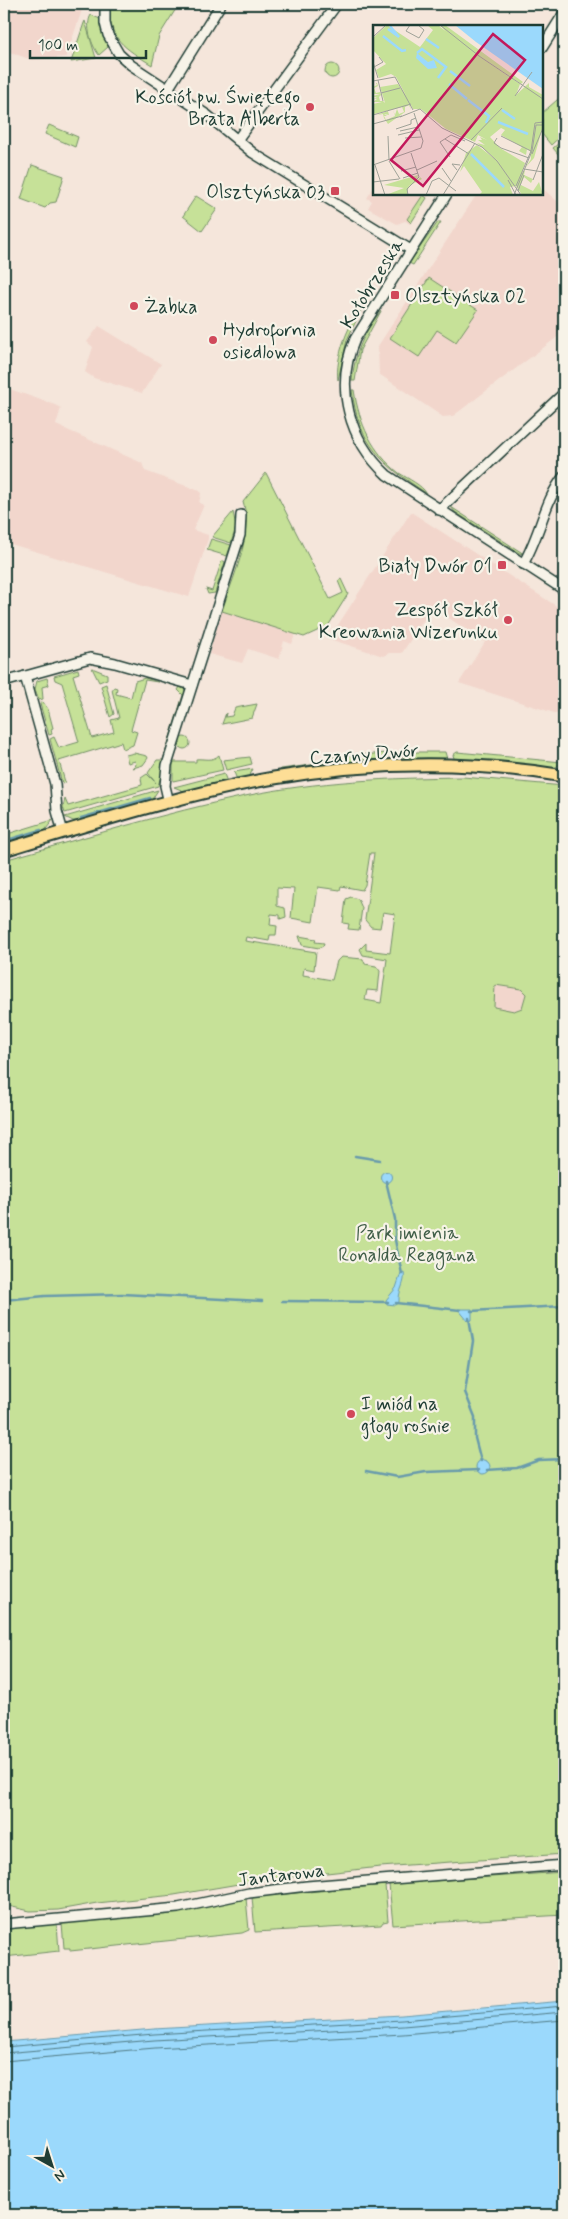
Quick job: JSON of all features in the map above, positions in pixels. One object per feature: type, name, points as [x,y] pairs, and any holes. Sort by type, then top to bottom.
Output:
[{"type":"main road","name":"Czarny Dwór","points":[[4,850],[168,803],[267,780],[366,768],[468,767],[564,776]]},
{"type":"street","points":[[105,4],[106,29],[119,54],[131,65],[207,115],[269,163],[411,250]]},
{"type":"street","points":[[168,89],[221,4]]},
{"type":"street","points":[[237,140],[337,4]]},
{"type":"street","points":[[543,46],[564,13]]},
{"type":"street","name":"Kołobrzeska","points":[[446,195],[358,333],[349,354],[345,380],[350,418],[362,445],[380,468],[411,492],[523,564],[563,586]]},
{"type":"street","points":[[439,510],[564,393]]},
{"type":"street","points":[[523,564],[536,541],[551,498],[564,476]]},
{"type":"street","points":[[168,803],[165,786],[167,765],[240,535],[240,515]]},
{"type":"street","points":[[4,682],[79,660],[98,658],[192,685]]},
{"type":"street","points":[[25,676],[55,784],[57,812],[63,832]]},
{"type":"street","name":"Jantarowa","points":[[4,1924],[178,1908],[249,1893],[307,1886],[564,1865]]},
{"type":"shaded area","points":[[4,4],[84,4],[66,57],[32,60],[4,50]]},
{"type":"shaded area","points":[[373,189],[373,195],[429,195],[410,224],[405,221],[397,224],[368,208],[372,201],[367,198]]},
{"type":"shaded area","points":[[543,189],[564,207],[564,332],[453,416],[443,417],[379,374],[378,346],[476,195],[543,195]]},
{"type":"shaded area","points":[[99,326],[161,364],[142,393],[94,378],[85,372],[93,347],[87,342]]},
{"type":"shaded area","points":[[4,387],[61,408],[56,425],[142,463],[145,471],[200,491],[199,503],[204,505],[193,530],[208,535],[208,539],[189,597],[4,542]]},
{"type":"shaded area","name":"Zespół Szkół Kreowania Wizerunku","points":[[411,512],[564,611],[564,716],[459,683],[485,642],[432,607],[402,653],[389,653],[383,656],[329,639]]},
{"type":"shaded area","points":[[222,611],[295,634],[292,644],[284,641],[279,659],[248,649],[242,663],[209,654]]},
{"type":"shaded area","points":[[495,985],[521,989],[526,994],[522,1008],[514,1011],[494,1008]]},
{"type":"green space","points":[[110,4],[179,4],[159,36],[152,65],[126,47],[115,34],[111,26]]},
{"type":"green space","points":[[91,15],[100,19],[108,47],[99,55],[90,35],[89,19]]},
{"type":"green space","points":[[85,21],[96,58],[71,62],[84,23]]},
{"type":"green space","points":[[332,64],[337,66],[339,71],[337,76],[332,78],[327,76],[325,71],[327,66]]},
{"type":"green space","points":[[564,94],[564,133],[551,145],[543,135],[543,112]]},
{"type":"green space","points":[[49,125],[78,137],[75,147],[45,134]]},
{"type":"green space","points":[[564,139],[564,161],[553,148]]},
{"type":"green space","points":[[32,165],[64,176],[56,202],[50,203],[45,208],[21,199]]},
{"type":"green space","points":[[423,195],[427,198],[411,223],[407,219]]},
{"type":"green space","points":[[196,196],[217,209],[202,231],[183,216]]},
{"type":"green space","points":[[438,222],[441,222],[413,265],[409,263]]},
{"type":"green space","points":[[429,278],[478,310],[456,342],[437,330],[419,357],[390,338]]},
{"type":"green space","points":[[363,306],[347,340],[338,380],[339,362],[344,341],[352,322]]},
{"type":"green space","points":[[381,311],[360,350],[355,381],[352,381],[355,361],[361,344],[369,327]]},
{"type":"green space","points":[[352,390],[354,390],[363,425],[381,456],[399,473],[418,485],[426,493],[397,473],[375,451],[360,425]]},
{"type":"green space","points":[[266,473],[330,599],[343,593],[338,581],[341,579],[348,594],[328,626],[304,637],[222,611],[244,543],[246,515],[243,502]]},
{"type":"green space","points":[[451,507],[524,554],[519,553],[455,512]]},
{"type":"green space","points":[[233,512],[236,527],[231,543],[212,537]]},
{"type":"green space","points":[[211,539],[231,545],[227,556],[207,550]]},
{"type":"green space","points":[[222,560],[225,562],[215,593],[208,594],[206,589],[212,591]]},
{"type":"green space","points":[[92,668],[107,674],[107,679],[99,682]]},
{"type":"green space","points":[[78,669],[79,673],[73,675],[92,738],[114,732],[111,720],[119,718],[112,690],[114,687],[117,688],[116,694],[131,698],[135,681],[145,678],[158,682],[145,680],[131,730],[137,732],[133,745],[123,749],[121,742],[59,761],[65,782],[62,783],[50,739],[54,737],[59,748],[79,742],[62,683],[55,680],[54,676]]},
{"type":"green space","points":[[47,678],[49,685],[42,687],[43,699],[39,700],[35,689],[37,681]]},
{"type":"green space","points":[[106,684],[114,714],[110,717],[101,686]]},
{"type":"green space","points":[[180,687],[185,690],[185,695],[158,786],[65,813],[63,807],[65,799],[68,806],[142,785],[141,778],[147,774],[156,783],[148,773],[157,760],[163,760],[183,695],[178,690]]},
{"type":"green space","points":[[43,702],[48,709],[53,728],[51,729],[52,734],[49,735],[40,704]]},
{"type":"green space","points":[[257,704],[252,718],[222,724],[226,713],[225,717],[232,716],[235,708]]},
{"type":"green space","points":[[184,737],[190,743],[184,749],[178,743]]},
{"type":"green space","points":[[399,752],[445,752],[447,759],[407,761]]},
{"type":"green space","points":[[457,752],[562,762],[556,767],[547,768],[455,761],[453,755]]},
{"type":"green space","points":[[134,753],[147,756],[148,758],[143,765],[133,768],[136,765],[135,761],[128,763],[126,755]]},
{"type":"green space","points":[[388,753],[387,760],[350,764],[331,757]]},
{"type":"green space","points":[[219,755],[223,770],[173,781],[173,762],[196,762],[196,759],[211,759]]},
{"type":"green space","points":[[250,757],[252,764],[226,770],[223,760]]},
{"type":"green space","points":[[325,763],[337,766],[277,773],[281,769]]},
{"type":"green space","points":[[253,769],[249,777],[237,780],[234,772]]},
{"type":"green space","points":[[224,774],[227,782],[186,792],[174,787]]},
{"type":"green space","name":"Park imienia Ronalda Reagana","points":[[463,777],[564,786],[564,1854],[380,1867],[256,1881],[174,1895],[97,1903],[58,1910],[30,1911],[4,1905],[4,860],[154,818],[272,791],[381,779]],"holes":[[[370,853],[374,853],[365,920],[371,927],[380,928],[383,912],[395,914],[390,953],[366,950],[366,943],[360,949],[363,955],[387,959],[381,1003],[365,1000],[367,990],[378,991],[380,971],[376,966],[365,964],[363,959],[341,957],[337,961],[332,980],[303,975],[304,968],[314,970],[316,952],[245,941],[246,937],[269,941],[270,935],[276,935],[277,926],[270,925],[271,914],[280,915],[280,919],[286,917],[285,908],[277,906],[277,888],[294,889],[291,918],[313,922],[318,887],[340,890],[341,886],[362,890],[365,885]],[[495,985],[521,989],[526,994],[522,1008],[514,1011],[494,1007]]]},
{"type":"green space","points":[[158,790],[151,801],[85,820],[73,821],[65,817]]},
{"type":"green space","points":[[53,820],[43,833],[4,845],[4,835]]},
{"type":"green space","points":[[351,897],[358,899],[362,908],[359,930],[348,929],[349,924],[343,923],[346,899]]},
{"type":"green space","points":[[299,936],[316,939],[315,942],[324,943],[323,946],[319,948],[302,945]]},
{"type":"green space","points":[[564,1872],[564,1915],[393,1925],[389,1884]]},
{"type":"green space","points":[[385,1885],[388,1921],[383,1922],[381,1925],[255,1932],[252,1897]]},
{"type":"green space","points":[[246,1898],[249,1930],[242,1933],[70,1951],[70,1948],[64,1948],[62,1923],[172,1913]]},
{"type":"green space","points":[[57,1924],[59,1951],[4,1957],[4,1928]]},
{"type":"water","points":[[386,1171],[392,1177],[386,1183],[380,1177]]},
{"type":"water","points":[[404,1272],[399,1302],[395,1305],[387,1304],[386,1300],[396,1288],[401,1273]]},
{"type":"water","points":[[458,1309],[472,1309],[472,1320],[468,1321]]},
{"type":"water","points":[[483,1460],[488,1462],[490,1467],[488,1472],[483,1474],[478,1472],[476,1467],[478,1462]]},
{"type":"water","points":[[564,2001],[564,2215],[4,2215],[4,2042],[154,2029],[402,2015]]},
{"type":"waterway","points":[[81,818],[150,798]]},
{"type":"waterway","points":[[4,841],[41,830]]},
{"type":"waterway","points":[[355,1156],[380,1160]]},
{"type":"waterway","points":[[386,1181],[395,1219],[395,1240],[402,1274]]},
{"type":"waterway","points":[[4,1300],[45,1296],[122,1294],[262,1301]]},
{"type":"waterway","points":[[282,1301],[388,1302]]},
{"type":"waterway","points":[[396,1303],[460,1310]]},
{"type":"waterway","points":[[471,1311],[564,1306]]},
{"type":"waterway","points":[[469,1318],[473,1341],[465,1392],[475,1417],[475,1438],[481,1461]]},
{"type":"waterway","points":[[487,1470],[517,1468],[539,1460],[564,1459]]},
{"type":"waterway","points":[[366,1471],[397,1477],[426,1472],[479,1470]]},
{"type":"place","name":"Kościół pw. Świętego Brata Alberta","points":[[310,107]]},
{"type":"place","name":"Olsztyńska 03","points":[[335,191]]},
{"type":"place","name":"Olsztyńska 02","points":[[395,295]]},
{"type":"place","name":"Żabka","points":[[134,306]]},
{"type":"place","name":"Hydrofornia osiedlowa","points":[[213,340]]},
{"type":"place","name":"Biały Dwór 01","points":[[502,565]]},
{"type":"place","name":"Zespół Szkół Kreowania Wizerunku","points":[[508,620]]},
{"type":"place","name":"I miód na głogu rośnie","points":[[351,1414]]}]
